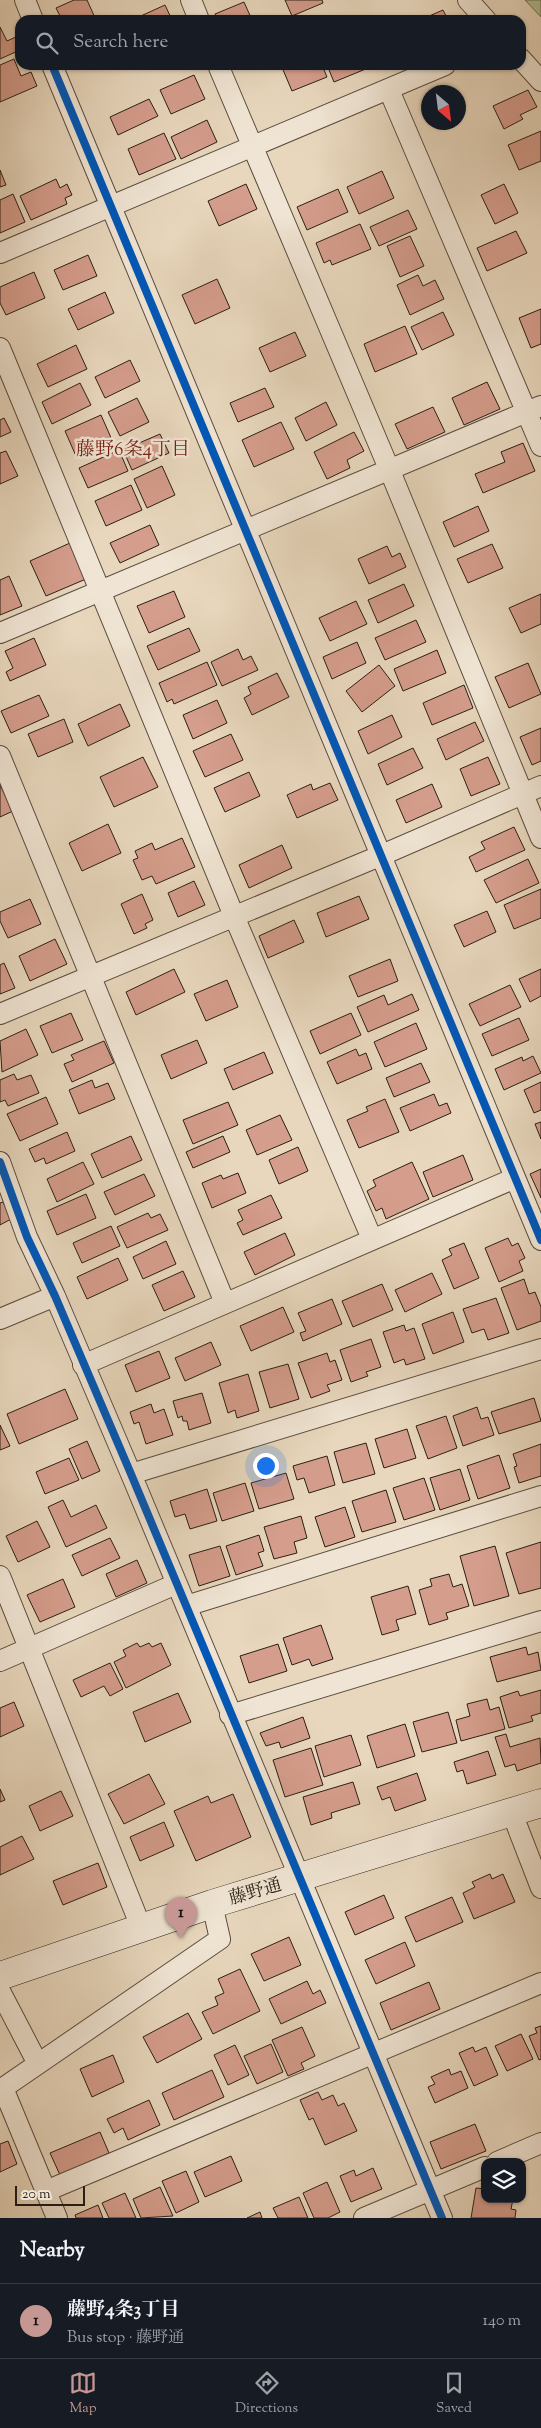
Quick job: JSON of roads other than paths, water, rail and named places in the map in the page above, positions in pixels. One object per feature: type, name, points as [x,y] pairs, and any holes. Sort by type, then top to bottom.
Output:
[{"type":"street","points":[[25,0],[31,15]]},
{"type":"street","points":[[190,0],[197,15]]},
{"type":"street","points":[[468,0],[482,15]]},
{"type":"street","points":[[526,64],[541,81]]},
{"type":"street","points":[[54,70],[515,1178],[537,1219],[541,1240]]},
{"type":"street","points":[[220,70],[390,472],[541,838]]},
{"type":"street","points":[[0,252],[434,70]]},
{"type":"street","points":[[389,90],[534,409],[541,446]]},
{"type":"street","points":[[0,348],[234,916],[372,1239]]},
{"type":"street","points":[[0,633],[390,472],[534,409]]},
{"type":"street","points":[[0,756],[92,975],[225,1303]]},
{"type":"street","points":[[0,1014],[382,855],[541,786]]},
{"type":"street","points":[[1,1169],[27,1237],[55,1296],[131,1474],[230,1715],[442,2218]]},
{"type":"street","points":[[83,1365],[515,1178]]},
{"type":"street","points":[[0,1319],[55,1296]]},
{"type":"street","points":[[131,1474],[541,1349]]},
{"type":"street","points":[[186,1606],[541,1496]]},
{"type":"street","points":[[0,1576],[141,1927]]},
{"type":"street","points":[[0,1661],[176,1584]]},
{"type":"street","points":[[230,1715],[540,1623]]},
{"type":"street","name":"藤野通","points":[[1,1977],[212,1904],[541,1803]]},
{"type":"street","points":[[512,1813],[541,1888]]},
{"type":"street","points":[[57,2218],[3,2088],[220,1939],[212,1904]]},
{"type":"street","points":[[1,1977],[38,2064]]},
{"type":"street","points":[[46,2191],[541,1983]]},
{"type":"street","points":[[506,2158],[541,2143]]},
{"type":"street","points":[[364,2218],[481,2169]]},
{"type":"place","name":"藤野4条3丁目","points":[[181,1938]]},
{"type":"district","name":"藤野6条4丁目","points":[[133,448]]}]
